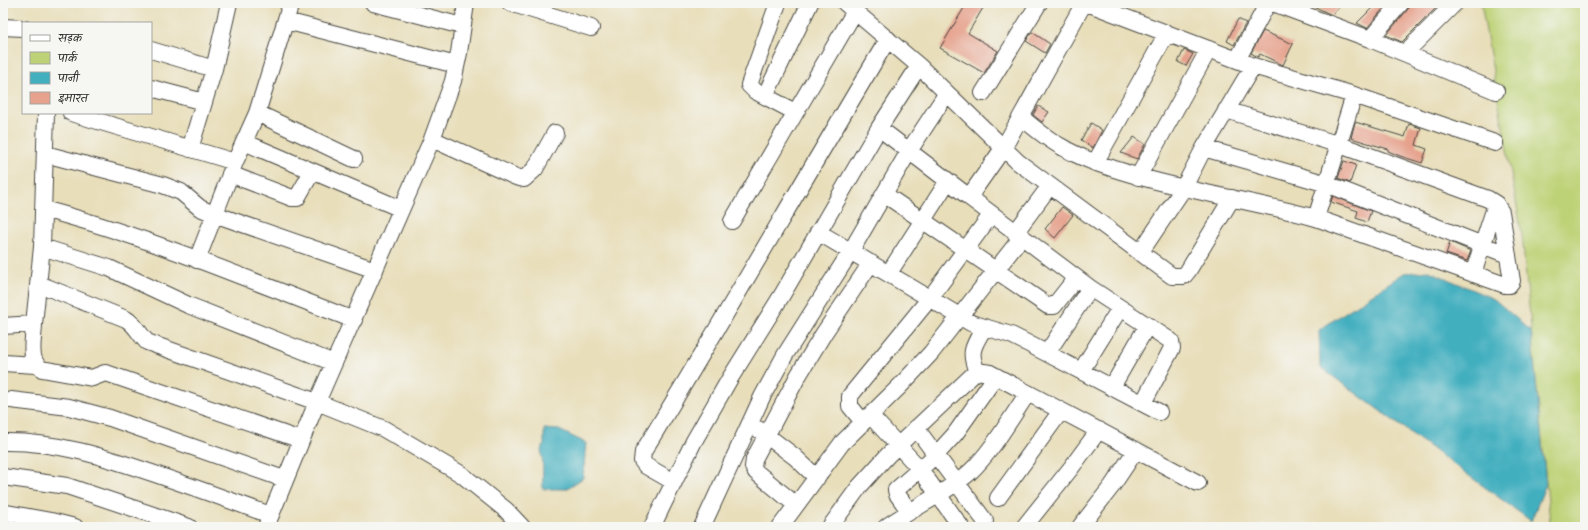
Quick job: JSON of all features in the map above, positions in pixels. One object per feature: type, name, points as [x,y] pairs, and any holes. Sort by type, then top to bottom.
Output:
[{"type":"street","points":[[197,260],[214,214],[258,112],[291,3]]},
{"type":"street","points":[[373,3],[462,26]]},
{"type":"street","points":[[3,442],[19,442],[56,446],[116,461],[268,521],[317,402],[432,139],[456,65],[466,3]]},
{"type":"street","points":[[510,3],[591,28]]},
{"type":"street","points":[[778,3],[749,81],[749,85],[751,89],[796,112]]},
{"type":"street","points":[[765,96],[810,3]]},
{"type":"street","points":[[983,93],[1039,3]]},
{"type":"street","points":[[968,197],[1013,130],[1084,3]]},
{"type":"street","points":[[1087,3],[1253,66],[1354,95],[1495,143]]},
{"type":"street","points":[[1237,60],[1268,3]]},
{"type":"street","points":[[1273,3],[1370,39],[1496,91]]},
{"type":"street","points":[[1370,39],[1401,3]]},
{"type":"street","points":[[1405,53],[1455,3]]},
{"type":"street","points":[[190,149],[214,69],[225,4]]},
{"type":"street","points":[[732,221],[796,112],[850,7],[919,66],[947,93],[1013,130],[1041,133],[1063,148],[1095,163],[1183,188],[1278,207],[1316,218],[1505,285],[1509,285],[1512,281],[1501,212],[1496,204],[1488,199],[1340,145],[1226,110]]},
{"type":"street","points":[[286,21],[456,65]]},
{"type":"street","points":[[3,27],[22,28]]},
{"type":"street","points":[[1095,163],[1167,33]]},
{"type":"street","points":[[674,482],[646,466],[642,462],[643,452],[708,345],[800,185],[888,39]]},
{"type":"street","points":[[1138,176],[1208,49]]},
{"type":"street","points":[[152,50],[214,69]]},
{"type":"street","points":[[652,527],[694,440],[728,380],[879,128],[919,66]]},
{"type":"street","points":[[1140,253],[1183,188],[1204,148],[1253,66]]},
{"type":"street","points":[[152,88],[204,102]]},
{"type":"street","points":[[702,527],[750,422],[785,354],[851,251],[909,152],[947,93]]},
{"type":"street","points":[[1316,218],[1340,145],[1354,95]]},
{"type":"street","points":[[258,112],[354,159]]},
{"type":"street","points":[[46,114],[42,248],[34,324],[33,360],[36,365],[42,369],[92,378],[110,374],[301,440]]},
{"type":"street","points":[[75,114],[190,149],[233,168],[292,198],[298,198],[312,172]]},
{"type":"street","points":[[879,128],[991,215],[1076,278],[1171,341],[1172,344],[1142,403]]},
{"type":"street","points":[[1013,130],[1018,162],[1172,276],[1184,276],[1232,198]]},
{"type":"street","points":[[432,139],[516,178],[524,179],[535,169],[554,132]]},
{"type":"street","points":[[244,142],[401,209]]},
{"type":"street","points":[[1204,148],[1327,184],[1508,255]]},
{"type":"street","points":[[45,154],[163,185],[181,192],[200,208],[214,214],[375,270]]},
{"type":"street","points":[[889,273],[948,181]]},
{"type":"street","points":[[780,527],[842,444],[931,353],[960,317],[995,271],[1050,187]]},
{"type":"street","points":[[884,194],[995,271],[1051,307],[1076,278]]},
{"type":"street","points":[[1473,274],[1496,204]]},
{"type":"street","points":[[43,209],[120,230],[354,320]]},
{"type":"street","points":[[961,527],[939,493],[899,444],[850,406],[850,396],[930,298],[991,215]]},
{"type":"street","points":[[818,232],[889,273],[960,317],[984,328],[1011,335],[1112,386],[1159,412]]},
{"type":"street","points":[[42,248],[109,268],[188,305],[334,363]]},
{"type":"street","points":[[796,505],[756,472],[753,467],[754,459],[798,376],[824,333],[871,263]]},
{"type":"street","points":[[39,284],[126,319],[134,324],[147,342],[317,402],[384,429],[422,450],[485,492],[522,527]]},
{"type":"street","points":[[1047,353],[1090,288]]},
{"type":"street","points":[[1081,371],[1120,308]]},
{"type":"street","points":[[3,326],[34,324]]},
{"type":"street","points":[[1112,386],[1147,326]]},
{"type":"street","points":[[977,371],[972,354],[973,348],[984,328]]},
{"type":"street","points":[[3,364],[36,365]]},
{"type":"street","points":[[830,527],[859,487],[899,444],[977,371],[983,370],[1198,483]]},
{"type":"street","points":[[909,510],[897,494],[896,490],[936,456],[956,434],[996,376]]},
{"type":"street","points":[[886,527],[909,510],[956,483],[980,462],[1028,393]]},
{"type":"street","points":[[11,400],[69,407],[110,418],[284,479]]},
{"type":"street","points":[[998,498],[1062,411]]},
{"type":"street","points":[[750,422],[795,457],[817,478]]},
{"type":"street","points":[[916,428],[985,521]]},
{"type":"street","points":[[1024,527],[1071,468],[1098,430]]},
{"type":"street","points":[[1080,527],[1112,486],[1136,450]]},
{"type":"street","points":[[3,477],[67,486],[189,527]]},
{"type":"street","points":[[7,514],[75,527]]},
{"type":"green space","points":[[1481,3],[1585,3],[1585,527],[1548,527],[1550,522],[1522,235]]},
{"type":"water","points":[[1429,271],[1494,299],[1531,331],[1546,484],[1531,521],[1320,367],[1319,330],[1404,273]]},
{"type":"water","points":[[544,429],[559,430],[586,443],[583,478],[566,489],[543,489],[543,465],[541,450],[544,445]]},
{"type":"building","points":[[967,3],[986,3],[968,33],[998,51],[984,73],[940,48]]},
{"type":"building","points":[[1307,3],[1343,3],[1332,15]]},
{"type":"building","points":[[1377,3],[1388,3],[1367,28],[1357,23]]},
{"type":"building","points":[[1410,3],[1430,3],[1436,8],[1402,42],[1386,35],[1408,9]]},
{"type":"building","points":[[1238,19],[1246,23],[1234,45],[1227,41]]},
{"type":"building","points":[[1263,31],[1293,44],[1283,65],[1260,54],[1258,57],[1251,53]]},
{"type":"building","points":[[1032,32],[1050,44],[1045,53],[1026,41]]},
{"type":"building","points":[[1184,50],[1193,54],[1186,66],[1178,62]]},
{"type":"building","points":[[1038,106],[1049,112],[1042,122],[1033,115]]},
{"type":"building","points":[[1355,122],[1405,137],[1409,124],[1421,128],[1416,145],[1427,149],[1422,163],[1400,156],[1388,151],[1388,149],[1351,138]]},
{"type":"building","points":[[1091,123],[1102,130],[1093,148],[1081,140]]},
{"type":"building","points":[[1134,137],[1145,144],[1137,159],[1121,153]]},
{"type":"building","points":[[1344,161],[1356,165],[1350,183],[1338,178]]},
{"type":"building","points":[[1333,196],[1371,211],[1367,222],[1356,218],[1358,211],[1331,202]]},
{"type":"building","points":[[1062,207],[1073,215],[1055,238],[1045,229]]},
{"type":"building","points":[[1450,242],[1471,251],[1467,261],[1446,254]]}]
